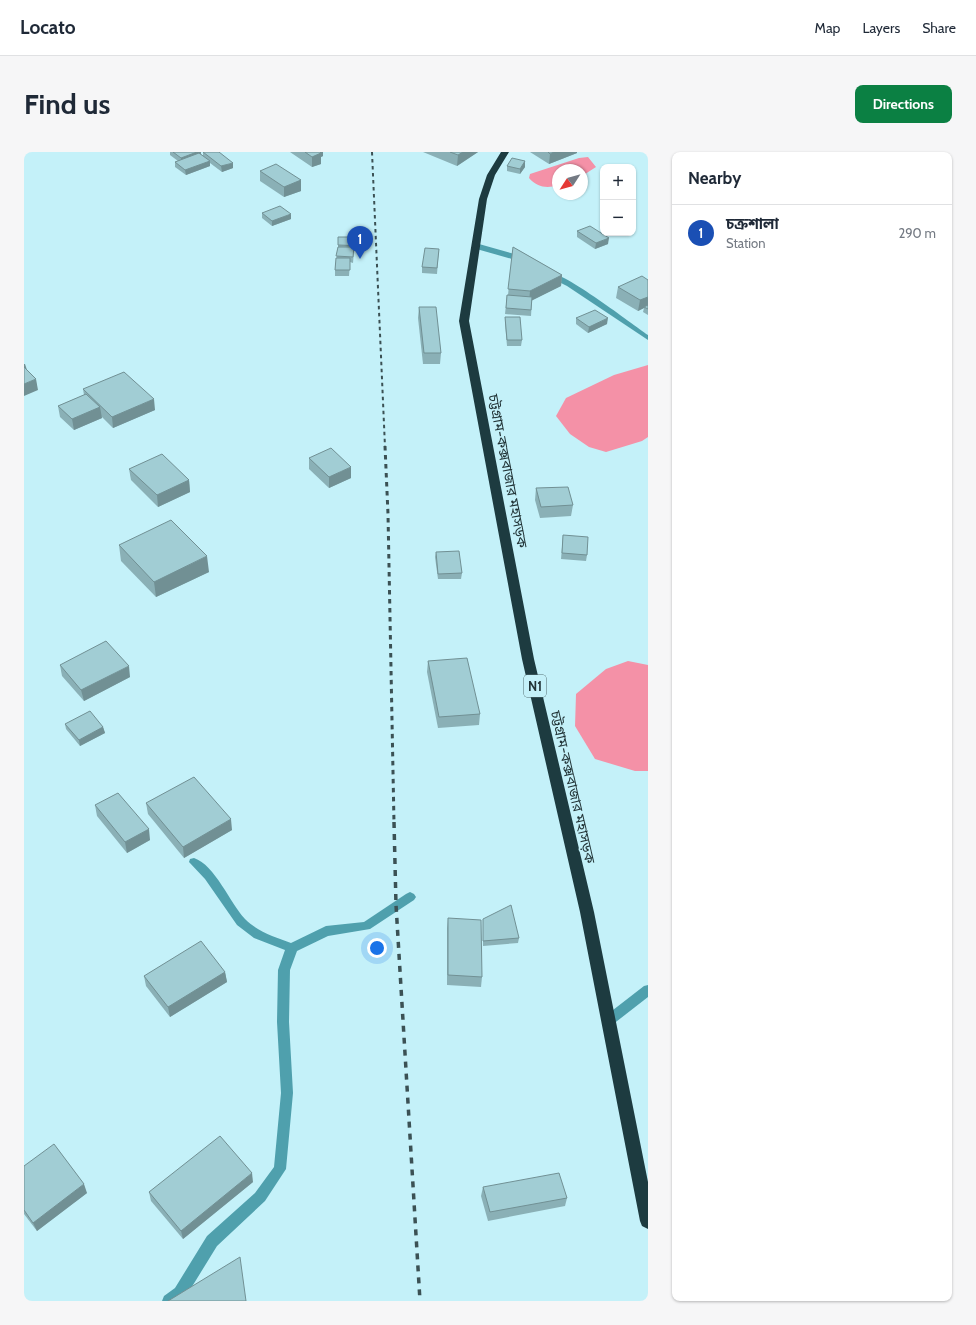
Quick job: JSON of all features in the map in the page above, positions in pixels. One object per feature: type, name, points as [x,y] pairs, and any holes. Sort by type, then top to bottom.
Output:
[{"type":"highway","name":"চট্টগ্রাম-কক্সবাজার মহাসড়ক","points":[[505,152],[491,175],[483,199],[464,321],[528,659],[587,912],[648,1220]]},
{"type":"street","points":[[476,246],[515,257],[529,264]]},
{"type":"street","points":[[543,271],[570,284],[648,338]]},
{"type":"street","points":[[194,862],[209,876],[241,922],[258,935],[292,948]]},
{"type":"street","points":[[169,1301],[180,1293],[212,1241],[260,1197],[280,1169],[287,1093],[283,1022],[284,970],[292,948],[326,931],[366,926],[410,897]]},
{"type":"street","points":[[608,1021],[648,990]]},
{"type":"shaded area","points":[[588,157],[596,167],[588,172],[588,164],[561,164],[579,158]]},
{"type":"shaded area","points":[[552,167],[552,186],[546,187],[535,183],[529,178],[530,174]]},
{"type":"shaded area","points":[[648,365],[648,437],[642,441],[606,452],[589,447],[570,434],[556,416],[566,398],[614,375]]},
{"type":"shaded area","points":[[628,661],[648,665],[648,771],[635,771],[595,759],[575,726],[576,694],[606,669]]},
{"type":"building","points":[[173,152],[197,152],[181,158]]},
{"type":"building","points":[[203,152],[219,152],[233,163],[221,166]]},
{"type":"building","points":[[305,152],[320,152],[321,153],[312,157]]},
{"type":"building","points":[[450,152],[463,152],[458,155]]},
{"type":"building","points":[[199,153],[210,161],[185,170],[175,162]]},
{"type":"building","points":[[512,158],[525,161],[520,169],[507,166]]},
{"type":"building","points":[[276,164],[301,180],[284,187],[260,171]]},
{"type":"building","points":[[280,206],[291,214],[272,221],[262,213]]},
{"type":"building","points":[[590,226],[600,232],[600,236],[606,236],[609,238],[596,243],[577,231]]},
{"type":"building","points":[[338,237],[366,237],[366,246],[338,245]]},
{"type":"building","points":[[338,247],[354,247],[353,257],[336,256]]},
{"type":"building","points":[[513,247],[562,275],[530,291],[508,289]]},
{"type":"building","points":[[425,248],[439,249],[437,268],[422,267]]},
{"type":"building","points":[[336,258],[350,258],[350,270],[335,270]]},
{"type":"building","points":[[642,276],[648,280],[648,297],[640,300],[618,287]]},
{"type":"building","points":[[507,295],[532,297],[531,310],[506,308]]},
{"type":"building","points":[[419,307],[436,307],[441,353],[424,353]]},
{"type":"building","points":[[595,310],[608,318],[589,327],[576,318]]},
{"type":"building","points":[[505,317],[520,317],[522,340],[507,340]]},
{"type":"building","points":[[24,367],[36,379],[24,384]]},
{"type":"building","points":[[124,372],[154,399],[112,417],[83,389]]},
{"type":"building","points":[[86,394],[100,407],[72,419],[58,406]]},
{"type":"building","points":[[331,448],[351,467],[329,477],[309,458]]},
{"type":"building","points":[[162,454],[189,480],[157,495],[129,469]]},
{"type":"building","points":[[568,487],[573,505],[541,507],[536,488]]},
{"type":"building","points":[[171,520],[207,556],[154,582],[119,545]]},
{"type":"building","points":[[563,535],[588,537],[587,555],[562,553]]},
{"type":"building","points":[[459,551],[462,573],[438,574],[436,552]]},
{"type":"building","points":[[106,641],[129,666],[81,690],[60,665]]},
{"type":"building","points":[[467,658],[480,714],[439,717],[428,661]]},
{"type":"building","points":[[90,711],[103,727],[79,740],[65,724]]},
{"type":"building","points":[[194,777],[231,819],[183,847],[146,803]]},
{"type":"building","points":[[118,793],[149,829],[125,842],[95,805]]},
{"type":"building","points":[[511,905],[519,938],[483,941],[483,919]]},
{"type":"building","points":[[448,918],[481,920],[482,977],[448,975]]},
{"type":"building","points":[[201,941],[225,972],[168,1007],[144,976]]},
{"type":"building","points":[[220,1136],[252,1173],[181,1231],[149,1192]]},
{"type":"building","points":[[54,1144],[84,1184],[33,1223],[24,1210],[24,1166]]},
{"type":"building","points":[[559,1173],[567,1198],[490,1212],[483,1187]]},
{"type":"building","points":[[240,1257],[246,1301],[168,1301]]},
{"type":"railway","points":[[372,152],[385,447]]},
{"type":"railway","points":[[385,446],[388,514],[394,823]]},
{"type":"railway","points":[[394,822],[396,905],[420,1301]]},
{"type":"place","name":"চক্রশালা","points":[[360,259]]}]
